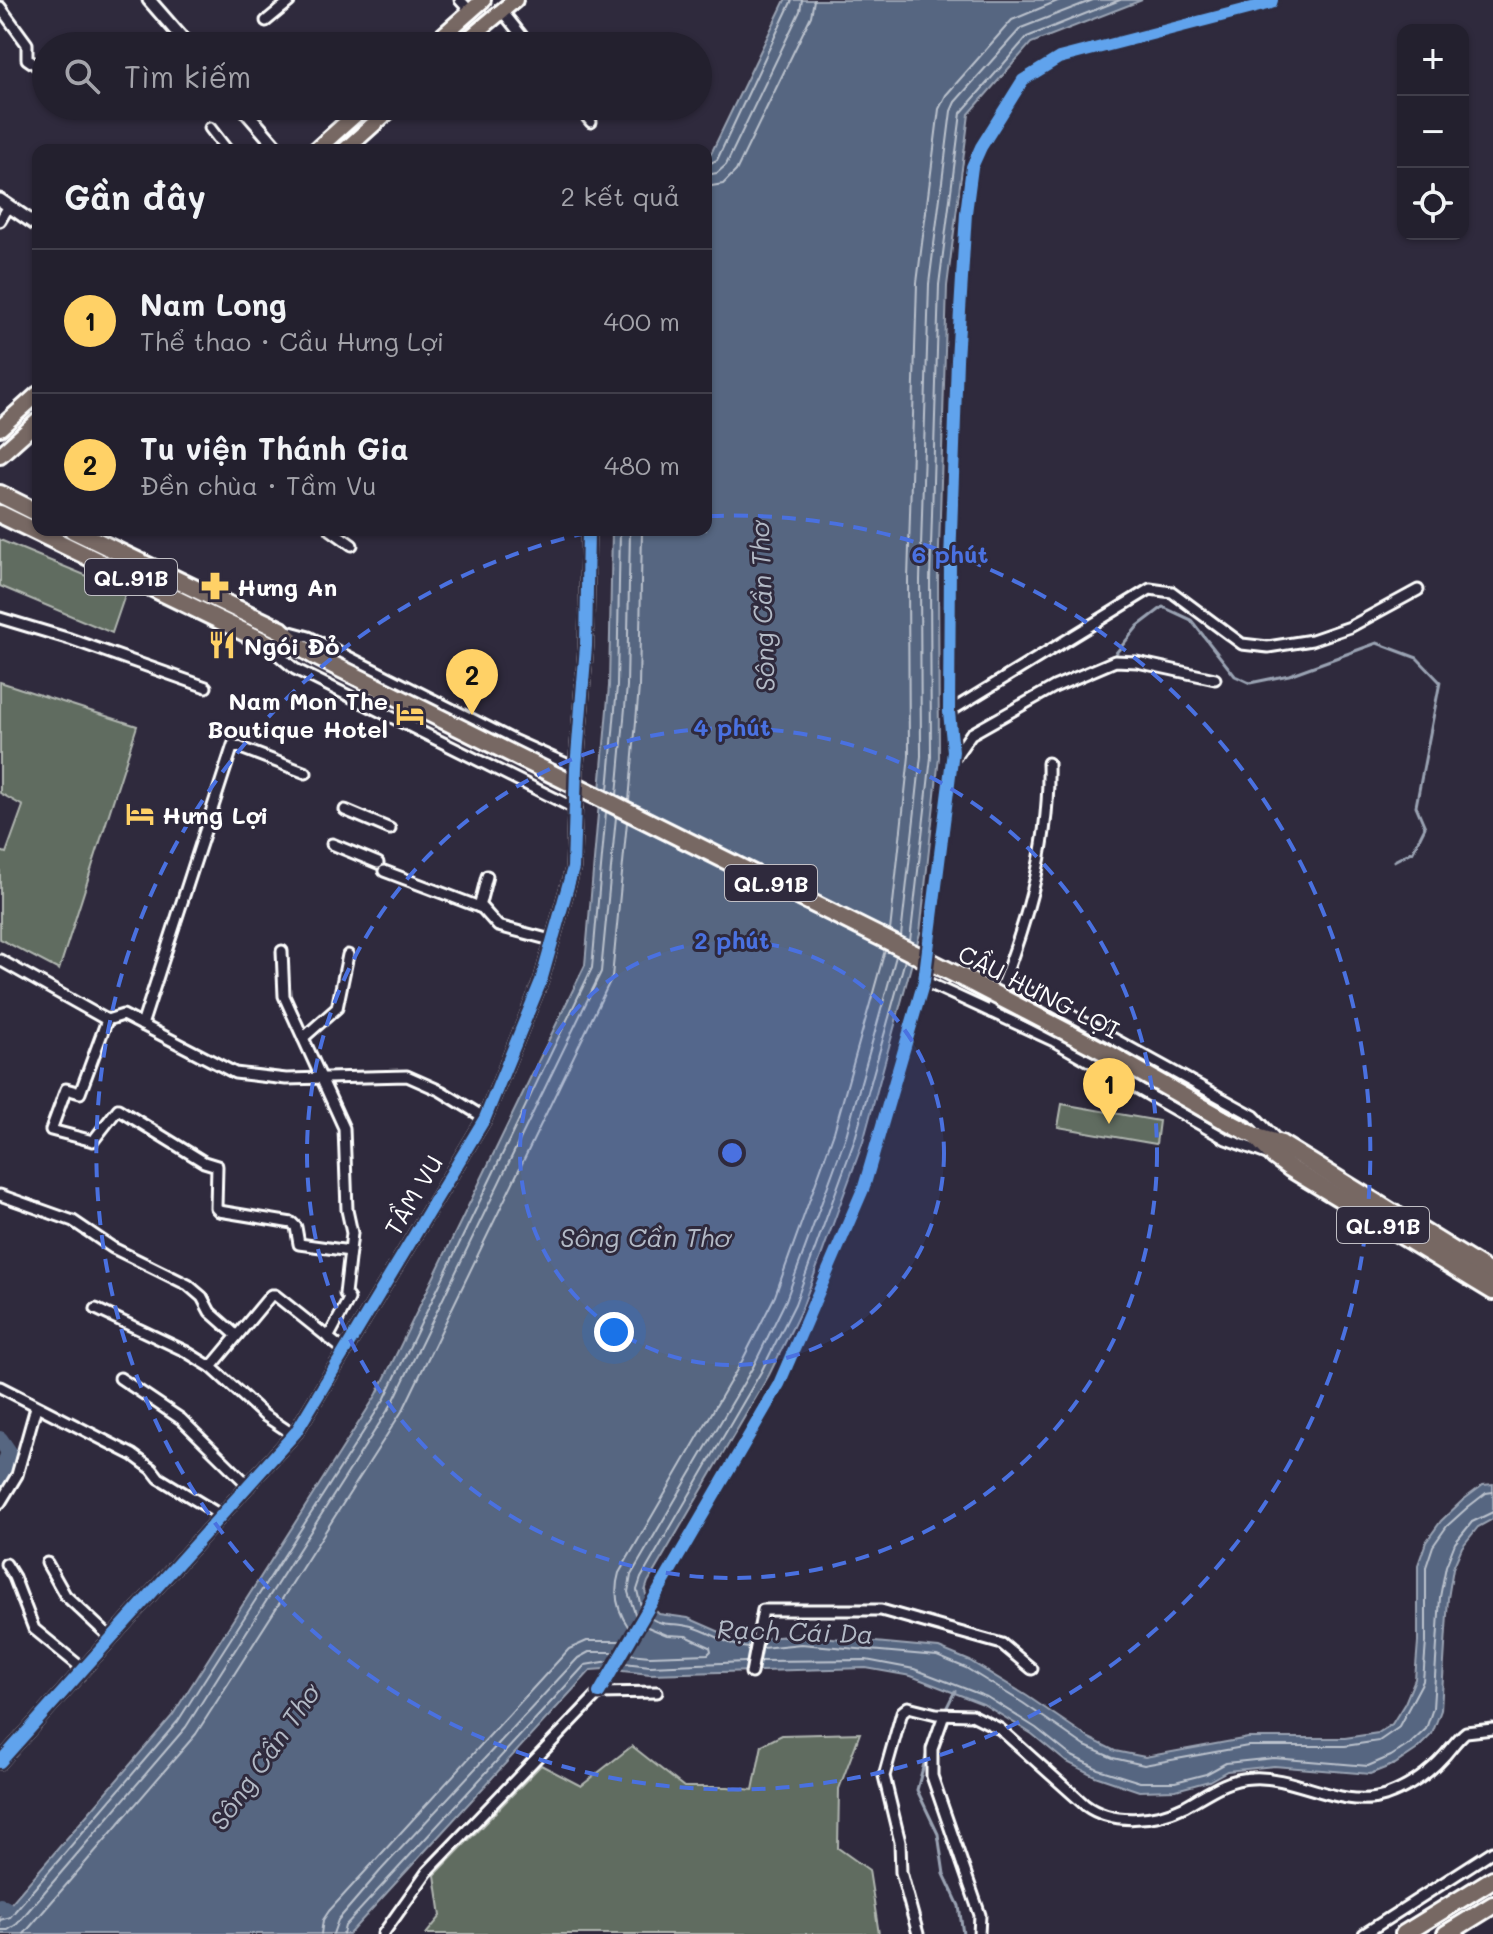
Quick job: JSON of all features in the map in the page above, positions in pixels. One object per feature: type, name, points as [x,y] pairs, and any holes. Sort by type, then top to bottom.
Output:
[{"type":"highway","points":[[0,494],[32,510]]},
{"type":"highway","name":"QL.91B","points":[[0,514],[32,530]]},
{"type":"highway","name":"QL.91B","points":[[45,536],[275,647],[298,646]]},
{"type":"highway","name":"QL.91B","points":[[85,536],[281,630],[298,646]]},
{"type":"highway","name":"CẦU HƯNG LỢI","points":[[298,646],[969,981],[1107,1053],[1278,1150]]},
{"type":"highway","name":"QL.91B","points":[[1278,1150],[1493,1291]]},
{"type":"highway","name":"QL.91B","points":[[1404,1230],[1493,1275]]},
{"type":"highway","points":[[1404,1934],[1493,1879]]},
{"type":"highway","points":[[1446,1934],[1493,1905]]},
{"type":"main road","points":[[443,32],[465,6],[483,0]]},
{"type":"main road","points":[[477,32],[515,0]]},
{"type":"main road","points":[[323,144],[349,120]]},
{"type":"main road","points":[[352,144],[378,120]]},
{"type":"main road","points":[[0,428],[32,399]]},
{"type":"main road","points":[[0,455],[32,426]]},
{"type":"street","points":[[149,0],[177,32]]},
{"type":"street","points":[[266,21],[289,1],[293,5],[302,0]]},
{"type":"street","points":[[383,1934],[427,1872],[599,1693],[779,1384],[864,1187],[924,981],[953,751],[950,717],[950,562],[957,360],[966,213],[972,167],[981,147],[1023,80],[1059,58],[1271,3],[1272,0]]},
{"type":"street","points":[[0,7],[27,44],[27,59],[32,62]]},
{"type":"street","points":[[502,11],[519,32]]},
{"type":"street","points":[[253,120],[274,144]]},
{"type":"street","points":[[210,128],[222,144]]},
{"type":"street","points":[[0,221],[4,203],[32,222]]},
{"type":"street","points":[[339,536],[352,545]]},
{"type":"street","name":"TẦM VU","points":[[0,1762],[294,1435],[485,1118],[541,981],[573,868],[576,768],[586,646],[588,536]]},
{"type":"street","points":[[950,717],[1150,589],[1172,592],[1242,644],[1255,647],[1312,640],[1350,627],[1418,590]]},
{"type":"street","points":[[0,618],[206,687]]},
{"type":"street","points":[[281,630],[309,637],[513,740],[576,768]]},
{"type":"street","points":[[262,641],[295,669],[576,809]]},
{"type":"street","points":[[951,764],[964,740],[971,734],[1054,687],[1115,661],[1137,662],[1215,679]]},
{"type":"street","points":[[142,1025],[233,745],[306,773]]},
{"type":"street","points":[[991,1012],[1020,939],[1045,833],[1048,763]]},
{"type":"street","points":[[345,810],[390,829]]},
{"type":"street","points":[[332,844],[479,907],[498,926],[551,940]]},
{"type":"street","points":[[479,907],[487,876]]},
{"type":"street","points":[[282,951],[284,996],[344,1128],[347,1210],[352,1233],[345,1294],[349,1299],[328,1338]]},
{"type":"street","points":[[303,1038],[337,1008],[348,955]]},
{"type":"street","points":[[0,960],[107,1020],[123,1015],[235,1073],[256,1077],[322,1079],[407,1076],[441,1091],[485,1118]]},
{"type":"street","points":[[1005,979],[1254,1116],[1278,1150]]},
{"type":"street","points":[[924,981],[1054,1041],[1226,1139],[1278,1150]]},
{"type":"street","points":[[107,1020],[80,1093],[66,1089],[51,1130],[93,1141],[118,1109],[204,1162],[217,1166],[217,1210],[292,1223],[296,1227],[299,1244],[350,1251]]},
{"type":"street","points":[[0,1195],[73,1221],[113,1248],[188,1285],[202,1297],[210,1312],[236,1335]]},
{"type":"street","points":[[211,1367],[271,1295],[275,1295],[345,1351]]},
{"type":"street","points":[[96,1309],[185,1351],[211,1367],[264,1415],[294,1435]]},
{"type":"street","points":[[120,1378],[181,1419],[249,1486]]},
{"type":"street","points":[[0,1387],[133,1455],[159,1478],[222,1516]]},
{"type":"street","points":[[0,1503],[17,1475],[36,1407]]},
{"type":"street","points":[[47,1563],[65,1595],[111,1638]]},
{"type":"street","points":[[6,1564],[34,1629],[83,1669]]},
{"type":"street","points":[[751,1673],[763,1610],[881,1610],[994,1641],[1004,1645],[1032,1669]]},
{"type":"street","points":[[599,1693],[657,1692]]},
{"type":"street","points":[[918,1934],[901,1872],[900,1842],[884,1776],[893,1739],[904,1709],[908,1707],[944,1715],[972,1715],[992,1724],[1085,1805],[1096,1813],[1120,1818],[1146,1817],[1176,1810],[1220,1785],[1251,1778],[1277,1780],[1354,1798],[1378,1798],[1422,1777],[1466,1732],[1493,1729]]},
{"type":"street","points":[[944,1715],[932,1749],[932,1776],[980,1915],[979,1934]]},
{"type":"street","points":[[1364,1934],[1493,1851]]},
{"type":"green space","points":[[0,540],[126,592],[112,633],[0,586]]},
{"type":"green space","points":[[0,682],[137,726],[59,970],[0,939],[0,851],[6,853],[23,806],[0,793]]},
{"type":"green space","points":[[1062,1104],[1159,1121],[1156,1144],[1058,1127]]},
{"type":"green space","points":[[860,1733],[839,1789],[838,1848],[869,1870],[879,1934],[426,1934],[441,1916],[435,1875],[541,1765],[581,1786],[632,1746],[684,1787],[753,1790],[762,1745],[782,1735]]},
{"type":"water","name":"Sông Cần Thơ","points":[[785,0],[1142,0],[1031,43],[969,114],[947,286],[938,580],[939,757],[920,933],[863,1142],[802,1308],[769,1375],[648,1582],[645,1591],[649,1604],[659,1614],[688,1618],[746,1640],[800,1635],[939,1648],[970,1661],[1089,1738],[1115,1751],[1145,1757],[1248,1738],[1345,1738],[1378,1733],[1392,1724],[1405,1703],[1415,1679],[1418,1565],[1426,1542],[1441,1521],[1463,1500],[1483,1485],[1493,1484],[1493,1519],[1478,1527],[1462,1547],[1453,1568],[1448,1598],[1441,1710],[1432,1734],[1395,1764],[1370,1774],[1274,1766],[1227,1771],[1209,1781],[1176,1790],[1139,1791],[1095,1776],[1065,1761],[1032,1734],[983,1704],[911,1676],[866,1668],[650,1674],[591,1670],[349,1934],[0,1934],[0,1916],[172,1716],[377,1394],[585,965],[609,686],[612,536],[712,536],[712,152]]},
{"type":"waterway","points":[[1112,658],[1138,626],[1163,607],[1191,620],[1235,676],[1250,683],[1289,675],[1377,643],[1417,658],[1440,682],[1416,806],[1425,827],[1413,851],[1394,861]]},
{"type":"waterway","points":[[1076,673],[1095,665]]},
{"type":"waterway","points":[[0,1439],[9,1452],[0,1478]]},
{"type":"waterway","points":[[944,1713],[955,1691]]},
{"type":"waterway","points":[[928,1749],[917,1790],[938,1834],[944,1874],[959,1906],[963,1934]]},
{"type":"waterway","points":[[0,1906],[6,1909]]},
{"type":"cycle path","points":[[599,1693],[779,1384],[864,1187],[924,981],[953,751],[949,712],[950,562],[957,360],[966,213],[972,167],[1023,80],[1059,58],[1271,3],[1272,0]]},
{"type":"cycle path","points":[[0,1762],[296,1432],[485,1118],[541,981],[573,868],[576,768],[586,646],[588,536]]},
{"type":"place","name":"Hưng An","points":[[215,586]]},
{"type":"place","name":"Ngói Đỏ","points":[[222,645]]},
{"type":"place","name":"Nam Mon The Boutique Hotel","points":[[410,714]]},
{"type":"place","name":"Tu viện Thánh Gia","points":[[472,715]]},
{"type":"place","name":"Hưng Lợi","points":[[140,814]]},
{"type":"place","name":"Nam Long","points":[[1109,1124]]},
{"type":"water label","name":"Rạch Cái Da","points":[[795,1631]]}]
